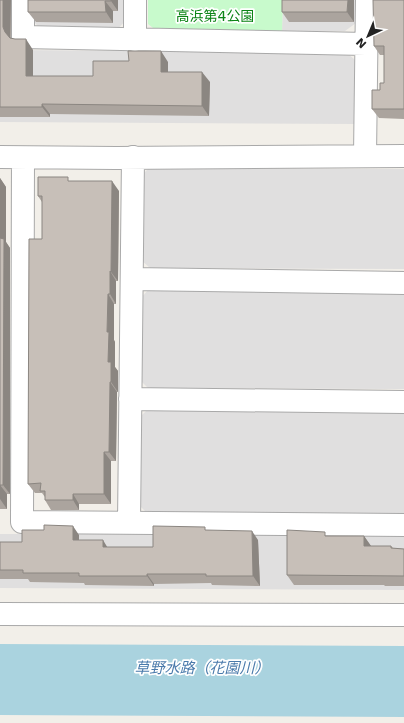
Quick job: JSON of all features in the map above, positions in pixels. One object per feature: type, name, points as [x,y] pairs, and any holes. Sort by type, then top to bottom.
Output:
[{"type":"street","points":[[23,0],[23,37],[366,44]]},
{"type":"street","points":[[134,40],[135,0]]},
{"type":"street","points":[[365,156],[367,0]]},
{"type":"street","points":[[0,157],[404,156]]},
{"type":"street","points":[[129,522],[133,157]]},
{"type":"street","points":[[23,158],[22,522],[404,524]]},
{"type":"street","points":[[132,279],[404,283]]},
{"type":"street","points":[[130,399],[404,402]]},
{"type":"street","points":[[0,614],[404,615]]},
{"type":"shaded area","points":[[33,0],[125,0],[125,21],[117,30],[42,30],[33,21]]},
{"type":"shaded area","points":[[283,0],[356,0],[356,23],[345,31],[282,31]]},
{"type":"shaded area","points":[[0,50],[346,52],[355,60],[354,124],[0,122]]},
{"type":"shaded area","points":[[149,168],[404,169],[404,269],[150,268],[140,259],[141,176]]},
{"type":"shaded area","points":[[149,289],[404,290],[404,389],[148,388],[141,381],[141,298]]},
{"type":"shaded area","points":[[148,409],[404,410],[404,514],[148,514],[139,505],[139,418]]},
{"type":"shaded area","points":[[0,534],[404,534],[404,590],[0,588]]},
{"type":"green space","name":"高浜第4公園","points":[[148,0],[283,0],[282,31],[157,31],[148,24]]},
{"type":"water","name":"草野水路（花園川）","points":[[0,644],[404,646],[404,717],[0,715]]},
{"type":"building","points":[[0,0],[3,0],[3,27],[5,32],[10,38],[26,39],[26,76],[93,76],[93,61],[129,61],[128,51],[161,51],[161,72],[202,72],[202,106],[42,104],[42,107],[0,107]]},
{"type":"building","points":[[28,0],[111,1],[105,1],[106,12],[28,12]]},
{"type":"building","points":[[282,0],[348,0],[347,12],[282,12]]},
{"type":"building","points":[[373,0],[404,0],[404,109],[372,109],[372,90],[380,90],[380,83],[384,83],[384,46],[374,46]]},
{"type":"building","points":[[38,177],[68,177],[68,181],[112,181],[111,272],[110,271],[110,294],[108,294],[107,332],[109,332],[108,362],[111,362],[111,382],[109,452],[104,452],[104,494],[73,494],[73,500],[45,500],[45,491],[40,491],[41,483],[28,484],[29,239],[42,239],[42,196],[38,196]]},
{"type":"building","points":[[0,238],[4,239],[3,485],[0,485]]},
{"type":"building","points":[[44,525],[73,526],[73,540],[103,540],[103,547],[153,547],[153,526],[205,527],[205,530],[252,531],[253,576],[147,574],[147,576],[79,576],[79,573],[23,573],[23,570],[0,570],[0,542],[22,542],[22,530],[44,530]]},
{"type":"building","points":[[287,530],[325,532],[325,536],[364,536],[364,546],[391,546],[391,548],[404,549],[404,576],[287,575]]}]
